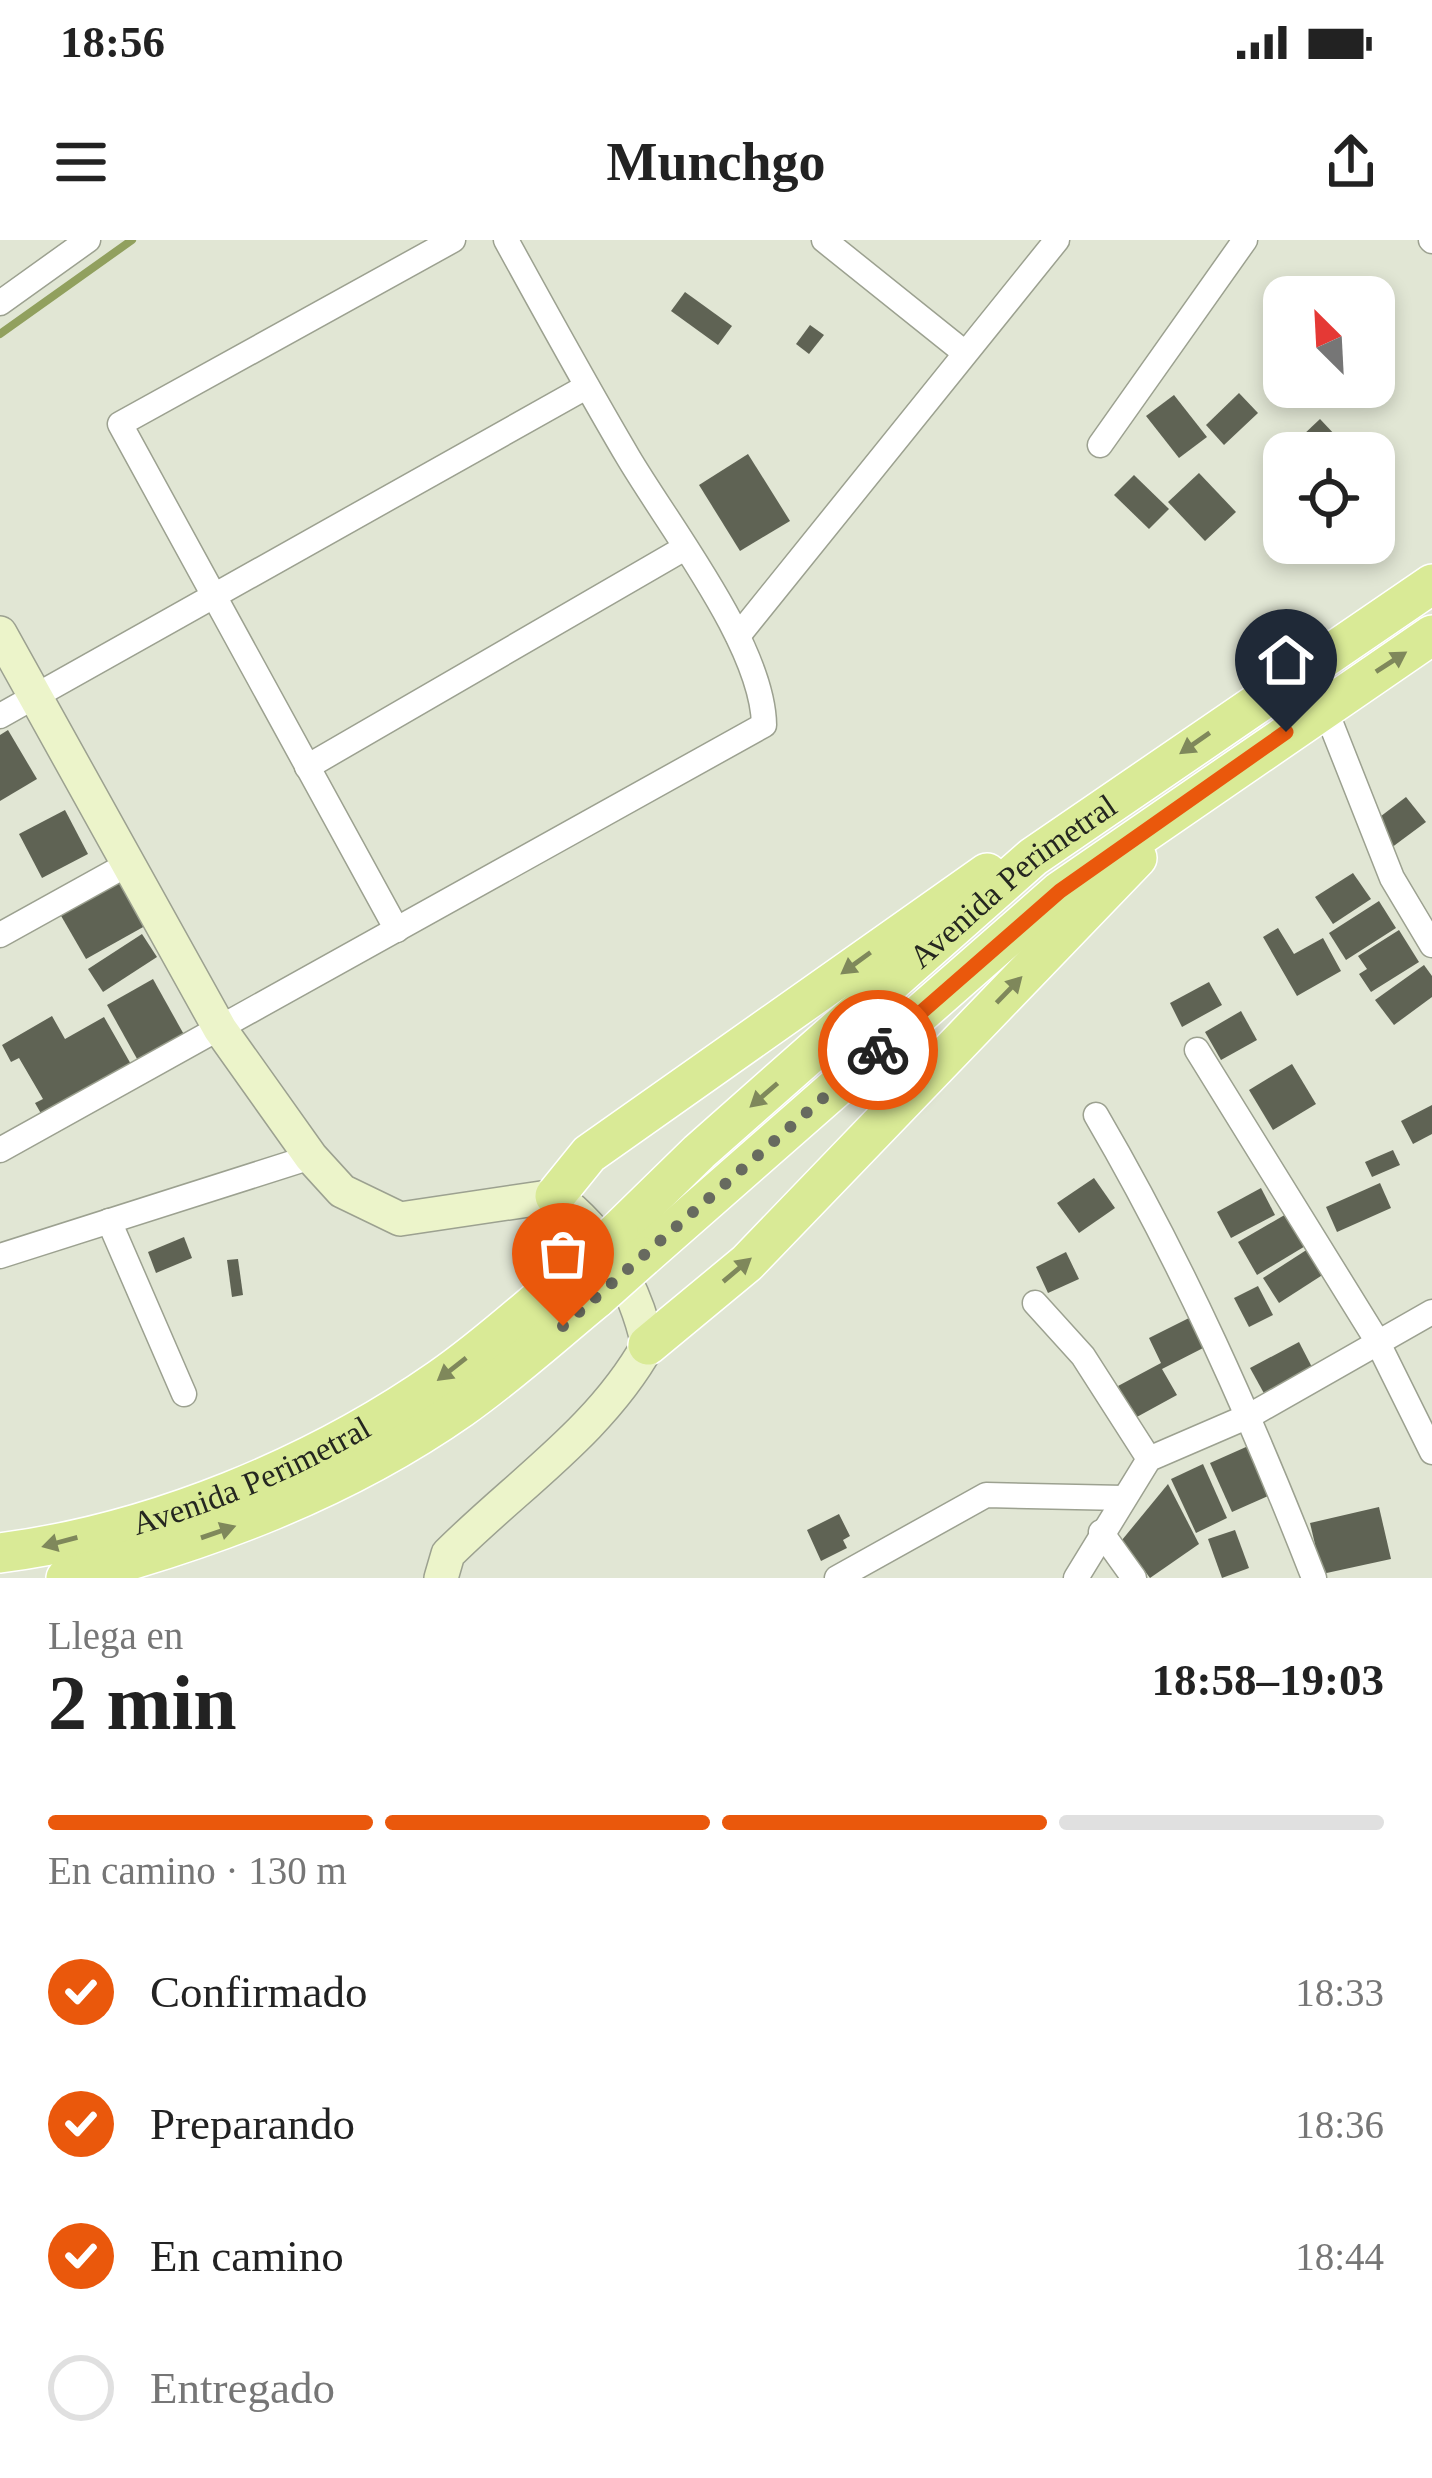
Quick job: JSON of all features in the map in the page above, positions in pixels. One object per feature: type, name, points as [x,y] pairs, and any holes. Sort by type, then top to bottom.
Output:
[{"type":"main road","name":"Avenida Perimetral","points":[[631,1244],[699,1152],[1034,857],[1432,584]]},
{"type":"main road","name":"Avenida Perimetral","points":[[66,1578],[251,1521],[356,1472],[461,1408],[631,1244],[1060,891],[1432,635]]},
{"type":"main road","points":[[648,1345],[747,1263],[1210,784]]},
{"type":"main road","points":[[554,1196],[589,1154],[952,894],[1131,788]]},
{"type":"main road","name":"Avenida Perimetral","points":[[0,1553],[146,1519],[238,1487],[339,1440],[586,1283]]},
{"type":"street","points":[[0,303],[88,240]]},
{"type":"street","points":[[397,931],[120,424],[453,240]]},
{"type":"street","points":[[0,1150],[764,725],[763,693],[737,636],[586,387],[506,240]]},
{"type":"street","points":[[824,240],[965,353]]},
{"type":"street","points":[[737,636],[1057,240]]},
{"type":"street","points":[[1100,445],[1245,240]]},
{"type":"street","points":[[0,716],[586,387]]},
{"type":"street","points":[[307,767],[683,549]]},
{"type":"street","points":[[0,633],[220,1029],[311,1157],[342,1191],[400,1219],[554,1196],[573,1209],[627,1279],[648,1345],[629,1379],[581,1433],[448,1554],[441,1578]]},
{"type":"street","points":[[1324,706],[1392,878],[1432,945]]},
{"type":"street","points":[[0,935],[128,864]]},
{"type":"street","points":[[1197,1050],[1376,1339],[1432,1452]]},
{"type":"street","points":[[1096,1115],[1163,1230],[1251,1415],[1314,1578]]},
{"type":"street","points":[[0,1256],[311,1157]]},
{"type":"street","points":[[109,1220],[184,1394]]},
{"type":"street","points":[[1035,1303],[1083,1356],[1149,1459]]},
{"type":"street","points":[[1076,1578],[1149,1459],[1251,1415],[1376,1339],[1432,1312]]},
{"type":"street","points":[[837,1578],[986,1495],[1124,1498]]},
{"type":"street","points":[[1101,1532],[1134,1578]]},
{"type":"street","points":[[879,1555],[892,1578]]},
{"type":"building","points":[[685,292],[732,326],[718,345],[671,311]]},
{"type":"building","points":[[810,325],[824,335],[809,354],[796,344]]},
{"type":"building","points":[[1239,393],[1258,413],[1224,445],[1206,425]]},
{"type":"building","points":[[1174,395],[1207,437],[1179,458],[1146,416]]},
{"type":"building","points":[[1320,419],[1332,432],[1306,432]]},
{"type":"building","points":[[748,454],[790,521],[740,551],[699,485]]},
{"type":"building","points":[[1199,473],[1236,512],[1205,541],[1168,502]]},
{"type":"building","points":[[1134,475],[1169,509],[1149,529],[1114,495]]},
{"type":"building","points":[[8,730],[37,779],[0,801],[0,735]]},
{"type":"building","points":[[1406,797],[1426,822],[1391,848],[1372,823]]},
{"type":"building","points":[[65,810],[88,854],[42,878],[19,834]]},
{"type":"building","points":[[1353,873],[1371,899],[1333,924],[1315,897]]},
{"type":"building","points":[[119,880],[145,926],[86,959],[60,914]]},
{"type":"building","points":[[1379,901],[1396,928],[1346,960],[1329,933]]},
{"type":"building","points":[[1278,928],[1294,954],[1323,938],[1341,971],[1297,996],[1263,937]]},
{"type":"building","points":[[1399,930],[1419,962],[1371,992],[1359,974],[1367,969],[1358,956]]},
{"type":"building","points":[[142,934],[157,957],[103,992],[88,969]]},
{"type":"building","points":[[1424,965],[1432,976],[1432,997],[1394,1025],[1375,1000]]},
{"type":"building","points":[[153,979],[187,1040],[141,1066],[107,1005]]},
{"type":"building","points":[[1209,982],[1222,1005],[1182,1027],[1170,1003]]},
{"type":"building","points":[[1241,1011],[1257,1040],[1221,1060],[1205,1032]]},
{"type":"building","points":[[52,1016],[65,1039],[104,1017],[132,1066],[43,1117],[35,1103],[43,1099],[19,1058],[11,1062],[2,1045]]},
{"type":"building","points":[[1292,1064],[1316,1104],[1273,1130],[1249,1090]]},
{"type":"building","points":[[1432,1105],[1432,1134],[1413,1144],[1401,1121]]},
{"type":"building","points":[[1393,1150],[1400,1165],[1372,1177],[1365,1162]]},
{"type":"building","points":[[1094,1178],[1115,1208],[1079,1233],[1057,1203]]},
{"type":"building","points":[[1380,1183],[1391,1208],[1337,1232],[1326,1207]]},
{"type":"building","points":[[1261,1188],[1275,1215],[1231,1238],[1217,1212]]},
{"type":"building","points":[[1288,1213],[1307,1245],[1257,1275],[1238,1242]]},
{"type":"building","points":[[184,1237],[192,1258],[156,1273],[148,1252]]},
{"type":"building","points":[[1308,1249],[1324,1274],[1279,1303],[1263,1278]]},
{"type":"building","points":[[1066,1252],[1079,1279],[1048,1293],[1036,1267]]},
{"type":"building","points":[[238,1259],[243,1295],[232,1297],[227,1260]]},
{"type":"building","points":[[1258,1286],[1273,1315],[1249,1327],[1234,1298]]},
{"type":"building","points":[[1195,1315],[1209,1345],[1162,1369],[1177,1395],[1135,1418],[1118,1386],[1161,1363],[1149,1338]]},
{"type":"building","points":[[1299,1342],[1314,1371],[1266,1397],[1250,1368]]},
{"type":"building","points":[[1255,1443],[1277,1492],[1232,1512],[1210,1463]]},
{"type":"building","points":[[1203,1464],[1227,1518],[1196,1533],[1171,1479]]},
{"type":"building","points":[[1168,1484],[1199,1544],[1150,1578],[1122,1540]]},
{"type":"building","points":[[1379,1507],[1391,1559],[1322,1574],[1310,1523]]},
{"type":"building","points":[[839,1514],[850,1536],[843,1540],[847,1548],[821,1561],[807,1530]]},
{"type":"building","points":[[1235,1530],[1249,1568],[1222,1578],[1208,1539]]},
{"type":"waterway","points":[[0,334],[132,240]]},
{"type":"way so far","points":[[563,1326],[878,1050]]},
{"type":"route","points":[[878,1050],[1060,891],[1286,732]]}]
